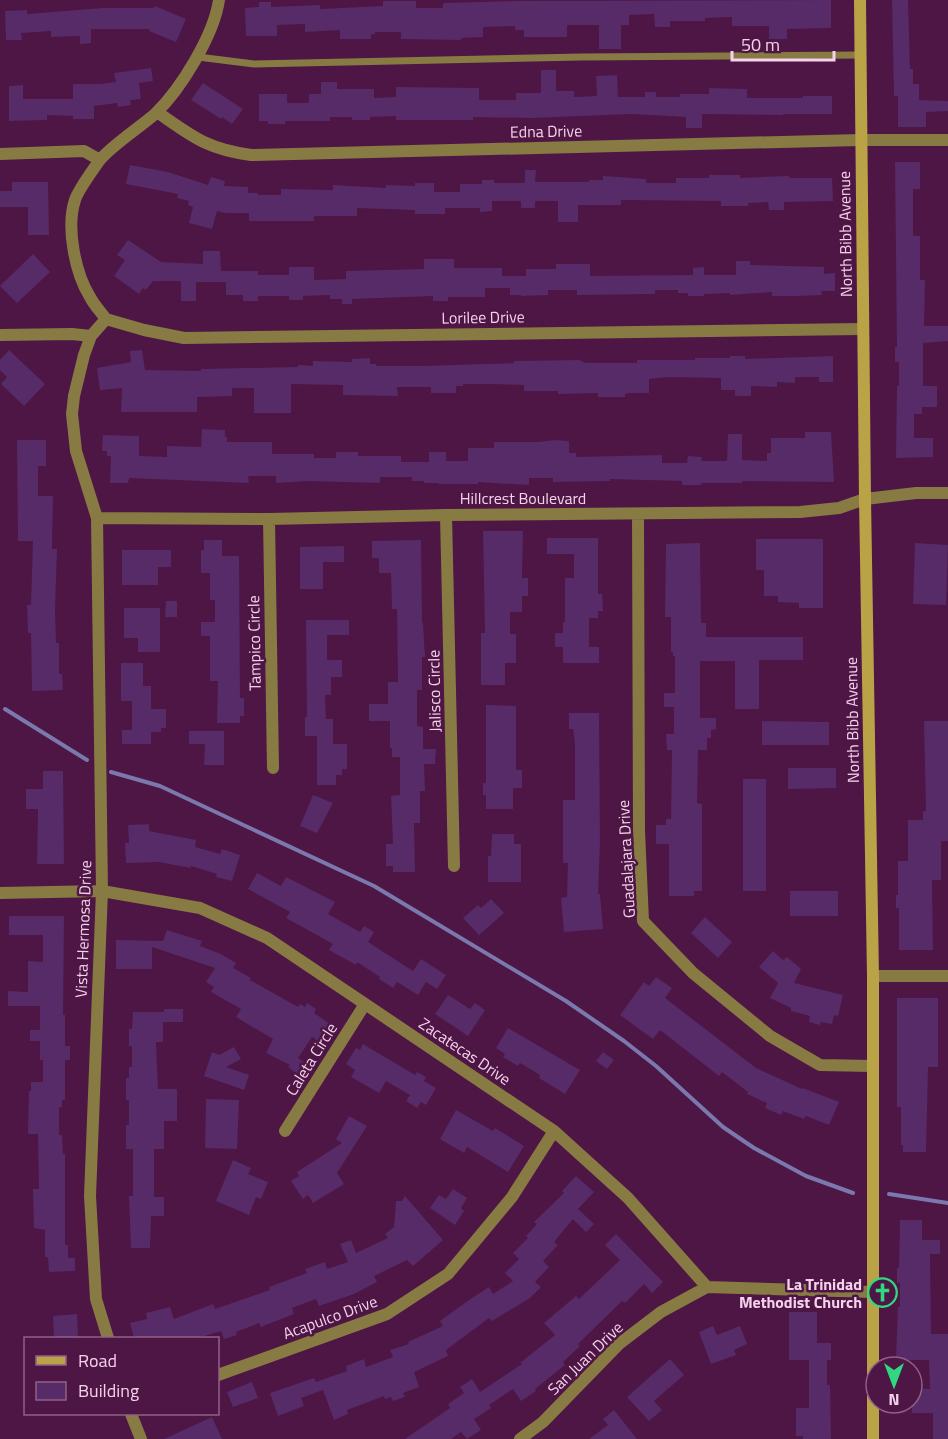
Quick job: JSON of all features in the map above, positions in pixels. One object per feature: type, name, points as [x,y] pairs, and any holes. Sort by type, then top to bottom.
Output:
[{"type":"main road","name":"North Bibb Avenue","points":[[860,0],[862,329],[873,976],[873,1439]]},
{"type":"street","points":[[0,335],[91,336],[106,319],[89,296],[76,262],[71,234],[75,199],[100,160],[157,112],[198,57],[218,11],[219,0]]},
{"type":"street","name":"Edna Drive","points":[[157,112],[202,143],[226,152],[250,155],[860,140],[948,140]]},
{"type":"street","points":[[0,153],[84,151],[100,160]]},
{"type":"street","name":"Lorilee Drive","points":[[106,319],[184,338],[862,329]]},
{"type":"street","name":"Vista Hermosa Drive","points":[[91,336],[74,396],[72,433],[97,518],[102,891],[90,1196],[96,1299],[108,1337]]},
{"type":"street","name":"Hillcrest Boulevard","points":[[97,518],[269,519],[446,514],[800,512],[838,508],[865,500],[916,493],[948,493]]},
{"type":"street","name":"Jalisco Circle","points":[[446,514],[454,866]]},
{"type":"street","name":"Guadalajara Drive","points":[[638,514],[639,831],[643,921],[693,973],[770,1036],[820,1065],[872,1066]]},
{"type":"street","name":"Tampico Circle","points":[[269,519],[273,768]]},
{"type":"street","name":"Zacatecas Drive","points":[[0,893],[102,891],[200,908],[267,939],[554,1131],[628,1198],[707,1287]]},
{"type":"street","points":[[873,976],[948,976]]},
{"type":"street","name":"Caleta Circle","points":[[285,1131],[366,1004]]},
{"type":"street","name":"Acapulco Drive","points":[[219,1375],[387,1314],[447,1274],[512,1197],[554,1131]]},
{"type":"street","points":[[707,1287],[872,1292]]},
{"type":"street","name":"San Juan Drive","points":[[520,1439],[543,1422],[619,1344],[661,1312],[707,1287]]},
{"type":"street","points":[[132,1415],[141,1439]]},
{"type":"lane","points":[[198,57],[254,64],[581,57],[860,55]]},
{"type":"building","points":[[831,0],[831,28],[787,29],[787,39],[769,39],[769,26],[732,26],[732,17],[705,18],[705,21],[670,21],[670,27],[655,27],[654,14],[629,15],[629,25],[621,25],[621,49],[599,49],[599,25],[567,25],[567,37],[524,37],[524,30],[515,30],[515,26],[483,27],[483,37],[461,38],[461,40],[401,39],[401,32],[375,32],[371,34],[371,39],[340,39],[340,30],[305,32],[305,24],[277,25],[277,36],[246,36],[245,8],[259,7],[259,2],[271,2],[271,7],[320,5],[320,9],[383,6],[383,1],[416,1],[416,8],[443,8],[443,3],[515,1]]},
{"type":"building","points":[[892,0],[908,0],[910,69],[913,69],[913,84],[919,84],[919,100],[948,101],[948,111],[926,112],[926,127],[898,127],[898,96],[894,96]]},
{"type":"building","points":[[155,6],[186,19],[176,42],[149,31],[150,29],[91,29],[91,43],[80,44],[80,36],[51,37],[51,31],[21,33],[22,40],[6,40],[5,11],[27,10],[27,14],[103,8],[154,8]]},
{"type":"building","points":[[151,68],[153,81],[139,83],[141,99],[130,100],[131,105],[118,107],[117,103],[94,106],[94,119],[47,115],[47,120],[9,121],[9,86],[23,85],[23,99],[73,99],[73,84],[116,82],[114,73]]},
{"type":"building","points":[[541,70],[556,70],[556,91],[574,91],[574,97],[597,96],[596,76],[617,75],[618,97],[645,97],[645,92],[656,92],[656,97],[680,97],[680,94],[709,94],[709,88],[747,89],[747,98],[832,96],[832,114],[702,114],[702,128],[686,128],[686,117],[631,114],[532,118],[473,117],[473,120],[396,120],[396,116],[352,120],[352,117],[330,117],[330,121],[285,121],[285,124],[268,124],[268,121],[259,121],[259,94],[287,94],[287,103],[309,103],[309,94],[321,94],[321,82],[337,82],[337,89],[374,89],[374,98],[396,97],[396,87],[479,88],[479,100],[516,100],[516,93],[541,93]]},
{"type":"building","points":[[203,83],[243,109],[232,124],[191,100]]},
{"type":"building","points":[[895,162],[920,162],[920,189],[913,189],[913,236],[920,236],[920,280],[925,280],[924,326],[948,326],[948,341],[923,343],[923,386],[937,386],[937,407],[922,407],[922,414],[914,414],[914,438],[933,438],[933,457],[896,458],[899,362],[895,362],[895,347],[897,347]]},
{"type":"building","points":[[130,165],[168,172],[208,185],[211,177],[225,181],[224,186],[248,187],[248,193],[258,193],[258,195],[281,195],[281,189],[333,190],[333,185],[386,188],[386,185],[415,186],[415,183],[434,183],[434,192],[460,192],[460,184],[482,184],[482,180],[494,180],[494,183],[525,183],[525,170],[536,170],[535,182],[589,182],[589,180],[603,180],[603,176],[646,179],[646,183],[676,183],[676,178],[709,178],[709,175],[740,175],[740,178],[789,176],[789,178],[832,178],[833,201],[784,202],[784,210],[769,210],[768,202],[748,203],[748,206],[721,206],[721,201],[621,200],[621,205],[578,205],[578,222],[558,222],[558,201],[535,201],[535,208],[521,208],[521,201],[492,201],[492,211],[480,212],[480,208],[445,208],[445,214],[415,214],[415,210],[357,208],[357,216],[314,216],[314,221],[249,221],[249,213],[217,211],[212,229],[189,223],[193,207],[188,205],[189,201],[177,198],[178,194],[126,184]]},
{"type":"building","points":[[12,182],[48,182],[49,235],[28,235],[28,207],[0,207],[0,191],[12,191]]},
{"type":"building","points":[[128,240],[161,262],[203,264],[203,251],[220,251],[221,271],[258,271],[258,275],[289,275],[289,267],[314,267],[314,280],[346,279],[346,271],[424,269],[424,259],[454,259],[454,268],[502,268],[502,276],[526,276],[526,269],[556,269],[556,264],[590,264],[590,276],[693,275],[693,268],[704,267],[704,275],[736,275],[736,261],[750,261],[750,265],[824,267],[824,274],[835,273],[835,291],[821,291],[822,295],[795,296],[772,296],[772,292],[688,296],[688,293],[678,293],[678,290],[655,290],[655,294],[577,295],[577,290],[548,290],[548,295],[521,296],[510,295],[510,288],[485,288],[485,297],[448,297],[448,301],[433,301],[433,296],[352,299],[352,304],[342,304],[342,299],[330,299],[330,295],[303,296],[303,300],[289,300],[289,296],[258,296],[258,301],[243,301],[243,295],[226,295],[226,282],[196,282],[196,301],[181,301],[181,281],[153,281],[146,290],[143,288],[139,294],[114,276],[125,260],[117,255]]},
{"type":"building","points":[[33,254],[50,272],[17,303],[0,286]]},
{"type":"building","points":[[9,350],[45,384],[24,406],[1,384],[7,377],[0,370],[0,360]]},
{"type":"building","points":[[142,350],[145,370],[201,371],[201,369],[313,366],[313,361],[352,362],[352,359],[370,358],[370,364],[376,364],[376,366],[423,366],[514,363],[514,361],[579,360],[586,363],[637,363],[637,360],[695,360],[695,358],[730,358],[730,356],[745,356],[745,359],[833,356],[833,382],[819,382],[819,377],[795,377],[795,383],[777,382],[777,387],[751,386],[751,396],[735,396],[735,390],[721,390],[721,378],[668,377],[649,379],[649,393],[630,393],[625,394],[625,397],[598,397],[598,393],[558,394],[558,391],[524,391],[524,385],[490,384],[463,384],[463,386],[456,386],[456,393],[431,393],[431,387],[397,387],[398,396],[343,395],[343,385],[291,384],[291,413],[254,413],[254,388],[232,388],[232,396],[197,397],[197,412],[121,412],[122,388],[100,390],[97,368],[131,362],[130,351]]},
{"type":"building","points":[[202,429],[225,430],[227,442],[272,442],[272,454],[314,454],[314,458],[336,458],[336,452],[358,452],[358,456],[401,456],[401,462],[429,462],[429,452],[446,452],[446,461],[468,461],[468,448],[494,448],[494,442],[554,440],[569,441],[569,453],[576,453],[576,457],[662,455],[662,463],[687,463],[688,456],[702,457],[701,461],[727,461],[728,434],[742,434],[742,460],[767,461],[767,453],[771,453],[771,438],[805,438],[805,432],[831,432],[834,482],[742,481],[742,483],[682,485],[682,481],[610,479],[610,481],[553,482],[553,478],[529,478],[529,485],[478,482],[478,484],[439,484],[412,481],[412,477],[380,477],[380,483],[307,481],[276,483],[276,476],[248,476],[249,483],[129,478],[128,483],[110,483],[111,456],[107,456],[107,451],[102,451],[103,435],[139,436],[139,456],[167,457],[167,446],[201,447]]},
{"type":"building","points":[[17,440],[46,440],[46,466],[38,466],[38,496],[53,496],[52,549],[57,549],[56,643],[59,643],[59,674],[62,674],[63,690],[32,691],[31,633],[28,633],[27,605],[31,605],[33,541],[18,541]]},
{"type":"building","points":[[483,531],[523,531],[522,578],[528,578],[528,596],[522,596],[522,612],[510,612],[510,634],[516,634],[516,663],[505,663],[505,685],[481,685],[481,633],[485,633]]},
{"type":"building","points":[[547,538],[598,538],[598,594],[602,594],[603,611],[598,611],[598,618],[589,618],[589,647],[599,647],[599,663],[563,663],[563,647],[555,647],[555,633],[563,633],[565,578],[574,578],[574,554],[547,554]]},
{"type":"building","points":[[756,539],[823,539],[823,608],[799,608],[799,603],[778,602],[778,596],[764,596],[764,570],[756,570]]},
{"type":"building","points":[[204,540],[222,540],[222,556],[239,556],[240,698],[244,698],[244,716],[240,716],[240,723],[217,723],[218,681],[210,681],[210,636],[201,636],[201,622],[215,622],[215,600],[210,600],[210,573],[201,573],[201,550],[204,550]]},
{"type":"building","points":[[421,540],[422,623],[425,657],[422,657],[422,690],[417,690],[417,726],[423,727],[423,749],[436,749],[435,764],[424,764],[425,791],[420,791],[420,823],[414,823],[415,872],[393,872],[393,866],[386,866],[386,844],[393,844],[391,796],[400,795],[400,757],[392,757],[390,721],[369,721],[369,704],[388,704],[388,682],[398,682],[397,609],[392,609],[391,573],[379,573],[379,558],[372,558],[372,541]]},
{"type":"building","points":[[700,543],[701,623],[706,623],[706,637],[803,637],[803,660],[759,660],[759,709],[735,709],[735,661],[700,661],[700,718],[716,718],[716,729],[711,730],[711,738],[707,738],[707,750],[698,750],[697,803],[702,804],[702,891],[694,891],[694,896],[669,896],[669,844],[656,844],[656,825],[666,825],[666,819],[671,819],[672,750],[667,750],[666,734],[674,734],[674,707],[664,707],[664,693],[675,693],[675,656],[671,652],[671,617],[665,617],[666,544]]},
{"type":"building","points":[[915,543],[948,545],[946,605],[913,604]]},
{"type":"building","points":[[344,546],[344,562],[323,562],[323,589],[300,589],[300,547]]},
{"type":"building","points":[[122,550],[171,550],[171,567],[158,567],[158,585],[122,585]]},
{"type":"building","points":[[166,601],[177,601],[177,617],[165,617]]},
{"type":"building","points":[[124,608],[160,608],[160,652],[138,652],[138,638],[124,638]]},
{"type":"building","points":[[306,620],[349,620],[349,635],[327,635],[327,660],[342,660],[342,677],[331,677],[331,695],[325,695],[326,719],[333,719],[333,744],[347,744],[347,769],[342,769],[342,775],[336,775],[336,785],[317,785],[317,736],[305,736],[305,717],[307,717]]},
{"type":"building","points":[[121,663],[143,663],[143,686],[151,686],[151,709],[166,709],[166,728],[161,728],[161,732],[151,732],[151,744],[122,744],[122,730],[132,730],[132,701],[121,701]]},
{"type":"building","points":[[486,705],[516,706],[516,770],[522,770],[522,788],[513,788],[513,809],[486,809],[483,783],[486,783]]},
{"type":"building","points":[[569,713],[599,713],[598,894],[600,894],[603,929],[564,932],[561,898],[567,897],[568,863],[563,863],[563,800],[575,800],[575,744],[573,729],[569,729]]},
{"type":"building","points":[[762,721],[829,722],[829,745],[762,745]]},
{"type":"building","points":[[924,721],[948,721],[948,841],[941,841],[941,880],[932,880],[933,950],[899,950],[899,908],[896,908],[898,861],[908,861],[908,820],[923,820],[923,811],[926,811]]},
{"type":"building","points":[[189,731],[224,731],[224,765],[204,765],[205,744],[189,744]]},
{"type":"building","points":[[788,768],[836,768],[836,788],[788,789]]},
{"type":"building","points":[[43,771],[63,771],[64,864],[37,864],[38,809],[26,809],[26,789],[43,789]]},
{"type":"building","points":[[743,779],[766,779],[766,891],[743,891]]},
{"type":"building","points":[[313,795],[333,803],[317,833],[300,826]]},
{"type":"building","points":[[149,824],[149,831],[196,840],[195,847],[220,854],[222,849],[240,855],[232,881],[191,866],[191,868],[159,862],[126,863],[125,843],[129,843],[128,825]]},
{"type":"building","points":[[492,834],[514,834],[514,844],[521,844],[521,882],[488,882],[488,856],[491,856]]},
{"type":"building","points":[[257,873],[281,886],[286,877],[335,902],[328,914],[360,932],[364,926],[374,932],[368,942],[413,971],[421,959],[446,975],[437,989],[426,982],[418,995],[397,982],[393,988],[357,962],[356,965],[329,950],[333,944],[286,918],[290,912],[248,889]]},
{"type":"building","points":[[790,891],[838,891],[838,916],[790,916]]},
{"type":"building","points":[[491,899],[504,913],[479,935],[463,918],[478,905],[481,908]]},
{"type":"building","points":[[9,916],[64,916],[63,1015],[65,1015],[65,1046],[70,1046],[70,1060],[65,1060],[65,1100],[62,1100],[62,1107],[59,1107],[59,1135],[62,1135],[63,1154],[65,1154],[65,1245],[68,1245],[68,1258],[75,1258],[75,1271],[49,1272],[48,1257],[45,1257],[45,1230],[34,1228],[33,1189],[39,1189],[38,1134],[28,1134],[29,1091],[31,1091],[31,1082],[43,1082],[43,1060],[40,1060],[40,1041],[30,1041],[30,1030],[40,1030],[40,1006],[8,1006],[8,991],[28,992],[28,961],[43,962],[43,935],[9,935]]},
{"type":"building","points":[[705,917],[732,942],[718,958],[691,933]]},
{"type":"building","points":[[167,930],[202,941],[200,946],[236,963],[233,968],[251,978],[250,980],[298,1007],[300,1004],[305,1007],[307,1003],[316,1009],[314,1013],[330,1024],[318,1041],[312,1037],[298,1058],[314,1069],[310,1075],[302,1071],[299,1075],[288,1067],[290,1065],[266,1053],[273,1039],[236,1017],[241,1009],[211,992],[214,987],[206,982],[215,968],[152,947],[152,969],[116,969],[116,940],[163,941]]},
{"type":"building","points":[[773,951],[783,960],[787,957],[801,969],[794,983],[843,995],[838,1016],[834,1015],[832,1024],[821,1022],[820,1025],[809,1022],[810,1016],[791,1011],[791,1008],[770,998],[778,983],[759,967]]},
{"type":"building","points":[[656,977],[672,988],[665,998],[756,1068],[802,1089],[839,1102],[829,1125],[806,1116],[804,1119],[783,1111],[781,1115],[765,1108],[767,1103],[747,1094],[748,1092],[722,1072],[719,1076],[660,1030],[653,1039],[620,1015],[644,982],[649,986]]},
{"type":"building","points":[[448,995],[470,1009],[475,1003],[485,1010],[468,1036],[435,1014]]},
{"type":"building","points":[[897,998],[938,998],[938,1067],[928,1067],[926,1152],[903,1152],[903,1145],[901,1145],[901,1107],[897,1107]]},
{"type":"building","points":[[164,1009],[183,1009],[183,1022],[163,1022],[163,1042],[156,1042],[158,1089],[177,1089],[177,1121],[164,1121],[164,1149],[154,1149],[154,1197],[164,1197],[164,1216],[151,1216],[150,1248],[131,1248],[129,1196],[133,1196],[133,1149],[126,1149],[129,1100],[126,1100],[126,1078],[129,1078],[129,1067],[132,1067],[129,1029],[132,1029],[133,1012],[164,1012]]},
{"type":"building","points":[[508,1028],[580,1070],[565,1094],[520,1063],[518,1066],[503,1057],[505,1054],[496,1048]]},
{"type":"building","points":[[363,1044],[415,1075],[417,1072],[426,1077],[424,1081],[436,1088],[426,1105],[421,1102],[417,1108],[406,1101],[410,1095],[386,1081],[379,1093],[351,1077],[355,1070],[346,1064],[356,1048],[360,1050]]},
{"type":"building","points":[[234,1047],[241,1059],[226,1067],[249,1075],[244,1090],[204,1076],[212,1052],[219,1055]]},
{"type":"building","points":[[603,1052],[614,1060],[607,1069],[596,1061]]},
{"type":"building","points":[[206,1099],[239,1100],[237,1149],[205,1148]]},
{"type":"building","points":[[456,1110],[493,1131],[495,1128],[524,1146],[508,1172],[467,1147],[464,1153],[440,1139]]},
{"type":"building","points":[[349,1116],[367,1126],[337,1173],[344,1184],[313,1203],[308,1195],[303,1199],[291,1181],[299,1176],[297,1172],[342,1143],[336,1139]]},
{"type":"building","points":[[233,1160],[251,1168],[248,1174],[268,1182],[261,1199],[256,1197],[249,1215],[216,1201]]},
{"type":"building","points":[[576,1176],[594,1192],[578,1209],[594,1224],[586,1232],[573,1219],[554,1242],[558,1245],[543,1261],[549,1267],[535,1282],[541,1287],[530,1298],[492,1321],[489,1318],[446,1350],[448,1356],[414,1372],[419,1387],[403,1393],[405,1397],[393,1401],[391,1397],[385,1399],[384,1396],[347,1410],[348,1414],[334,1420],[323,1390],[301,1398],[304,1406],[278,1416],[270,1393],[314,1378],[316,1382],[347,1371],[346,1366],[364,1359],[366,1367],[393,1357],[390,1350],[409,1344],[408,1342],[443,1326],[440,1321],[489,1287],[493,1294],[513,1281],[505,1273],[519,1259],[513,1253],[528,1238],[526,1236],[537,1224],[534,1222],[564,1193],[562,1191]]},
{"type":"building","points":[[453,1189],[467,1198],[461,1208],[464,1211],[455,1225],[430,1208],[439,1195],[446,1199]]},
{"type":"building","points":[[405,1196],[443,1240],[413,1266],[407,1260],[374,1276],[377,1282],[354,1294],[319,1306],[316,1299],[292,1308],[294,1314],[261,1327],[259,1323],[224,1339],[221,1331],[201,1337],[134,1337],[130,1323],[147,1319],[146,1313],[170,1307],[174,1319],[213,1304],[215,1309],[270,1290],[269,1287],[307,1273],[305,1269],[325,1262],[327,1269],[348,1262],[340,1244],[351,1240],[356,1253],[388,1238],[385,1234],[394,1227],[396,1201],[402,1201]]},
{"type":"building","points":[[900,1220],[922,1220],[922,1240],[940,1240],[940,1254],[930,1254],[931,1334],[948,1334],[948,1439],[933,1439],[933,1413],[924,1413],[924,1389],[930,1389],[929,1360],[924,1360],[924,1355],[896,1355],[898,1307],[900,1307],[900,1283],[897,1283],[897,1268],[899,1268]]},
{"type":"building","points":[[616,1234],[663,1282],[652,1293],[644,1284],[625,1303],[622,1301],[578,1344],[580,1346],[563,1362],[565,1365],[535,1389],[536,1391],[521,1401],[513,1389],[489,1405],[491,1408],[474,1419],[481,1430],[467,1439],[461,1432],[451,1439],[405,1439],[450,1408],[448,1404],[464,1393],[460,1387],[472,1379],[480,1392],[522,1364],[520,1363],[555,1335],[544,1323],[576,1296],[579,1299],[620,1260],[605,1245]]},
{"type":"building","points":[[789,1312],[817,1312],[817,1343],[831,1343],[831,1360],[827,1360],[827,1385],[830,1385],[831,1439],[803,1439],[803,1436],[796,1436],[796,1408],[809,1408],[809,1360],[789,1360]]},
{"type":"building","points":[[77,1314],[78,1337],[54,1337],[53,1316]]},
{"type":"building","points":[[713,1326],[717,1335],[740,1326],[747,1344],[734,1350],[736,1355],[711,1364],[699,1332]]},
{"type":"building","points":[[670,1359],[684,1375],[654,1401],[662,1410],[649,1421],[627,1397]]},
{"type":"building","points":[[252,1382],[258,1398],[233,1407],[227,1392]]},
{"type":"building","points":[[614,1410],[637,1439],[589,1439],[608,1425],[603,1419]]},
{"type":"building","points":[[212,1417],[222,1439],[164,1439]]},
{"type":"waterway","points":[[5,709],[87,760]]},
{"type":"waterway","points":[[111,772],[160,786],[374,886],[566,1001],[656,1066],[723,1127],[754,1148],[806,1176],[853,1193]]},
{"type":"waterway","points":[[889,1194],[948,1203]]},
{"type":"place","name":"La Trinidad Methodist Church","points":[[883,1293]]}]
